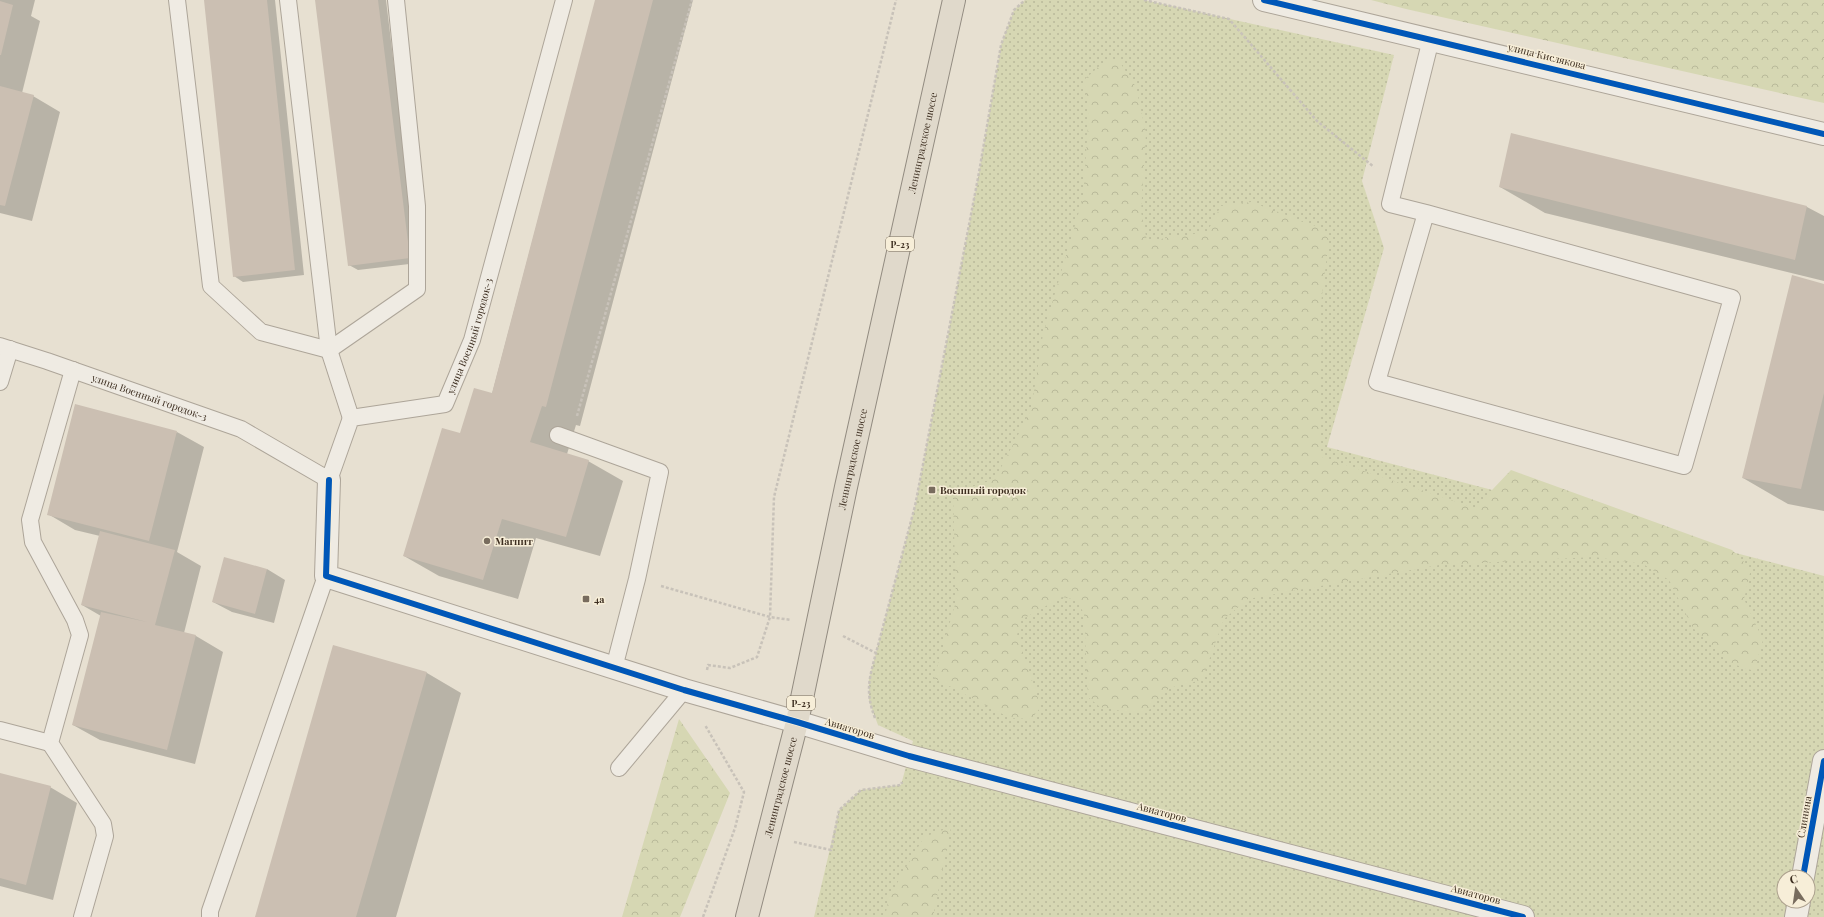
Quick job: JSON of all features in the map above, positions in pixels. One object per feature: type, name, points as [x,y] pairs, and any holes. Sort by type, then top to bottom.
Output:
[{"type":"highway","name":"Ленинградское шоссе","points":[[747,917],[797,722],[846,487],[954,0]]},
{"type":"street","name":"улица Кислякова","points":[[1264,0],[1824,134]]},
{"type":"street","points":[[326,576],[329,480]]},
{"type":"street","name":"Авиаторов","points":[[326,576],[691,692],[909,756],[1523,917]]},
{"type":"street","name":"Слинина","points":[[1804,869],[1824,761]]},
{"type":"lane","points":[[177,0],[211,286],[261,332],[329,350],[417,289],[417,206],[396,0]]},
{"type":"lane","points":[[288,0],[329,350],[351,418],[329,480]]},
{"type":"lane","name":"улица Военный городок-3","points":[[351,418],[445,404],[472,340],[564,0]]},
{"type":"lane","points":[[1426,214],[1377,382],[1684,466],[1732,298],[1390,204],[1431,39]]},
{"type":"lane","points":[[0,382],[5,348]]},
{"type":"lane","name":"улица Военный городок-3","points":[[5,348],[73,370],[241,429],[329,480]]},
{"type":"lane","points":[[50,743],[80,635],[75,620],[33,542],[30,520],[73,370]]},
{"type":"lane","points":[[564,437],[660,472],[637,579],[614,668]]},
{"type":"lane","points":[[210,917],[210,911],[326,576]]},
{"type":"lane","points":[[619,768],[691,692]]},
{"type":"lane","points":[[0,730],[50,743],[103,824],[106,836],[82,917]]},
{"type":"path","points":[[564,437],[692,0]]},
{"type":"path","points":[[703,917],[735,828],[744,792],[713,737],[691,706],[691,692],[708,665],[730,668],[757,657],[770,617],[774,497],[896,0]]},
{"type":"path","points":[[876,719],[869,701],[869,680],[915,506],[978,178],[1000,44],[1014,10],[1025,0]]},
{"type":"path","points":[[1144,0],[1229,19],[1317,121],[1395,184]]},
{"type":"path","points":[[637,579],[770,617],[818,624],[876,653]]},
{"type":"path","points":[[735,828],[831,850],[839,810],[861,790],[901,785],[909,756]]},
{"type":"green space","points":[[1025,0],[1144,0],[1394,55],[1362,181],[1384,248],[1327,447],[1824,576],[1824,917],[814,917],[839,810],[861,790],[901,785],[913,741],[878,725],[869,701],[869,679],[915,506],[978,178],[1001,45],[1014,10]]},
{"type":"green space","points":[[1371,0],[1824,0],[1824,103],[1406,9]]},
{"type":"green space","points":[[1105,61],[1119,61],[1136,87],[1146,133],[1141,212],[1147,241],[1207,232],[1221,206],[1251,202],[1321,228],[1329,240],[1320,311],[1319,456],[1475,508],[1511,470],[1732,550],[1751,569],[1744,599],[1763,640],[1754,671],[1733,664],[1693,628],[1669,580],[1643,564],[1594,557],[1439,565],[1248,599],[1224,619],[1202,680],[1169,688],[1149,710],[1132,713],[1100,707],[1088,697],[1084,614],[1077,600],[1062,597],[1021,620],[1017,635],[1041,707],[1031,719],[1010,718],[934,678],[956,601],[953,493],[995,479],[1031,410],[1043,334],[1083,198],[1089,110],[1084,80]]},
{"type":"green space","points":[[679,719],[730,793],[680,917],[622,917]]},
{"type":"green space","points":[[951,827],[933,917],[885,917],[889,897],[924,837]]},
{"type":"building","points":[[204,0],[267,0],[295,270],[233,277]]},
{"type":"building","points":[[315,0],[378,0],[410,258],[348,266]]},
{"type":"building","points":[[595,0],[653,0],[546,407],[542,406],[530,442],[589,460],[566,537],[502,519],[483,580],[403,556],[442,428],[460,433],[474,388],[492,393]]},
{"type":"building","points":[[0,1],[13,5],[1,55],[0,55]]},
{"type":"building","points":[[0,86],[34,95],[5,206],[0,205]]},
{"type":"building","points":[[1511,133],[1807,206],[1795,260],[1499,187]]},
{"type":"building","points":[[1792,275],[1824,284],[1824,393],[1801,489],[1742,478]]},
{"type":"building","points":[[75,404],[177,431],[149,541],[47,515]]},
{"type":"building","points":[[100,531],[175,550],[155,625],[196,635],[167,750],[72,725],[101,612],[147,622],[81,605]]},
{"type":"building","points":[[224,557],[267,569],[255,614],[212,602]]},
{"type":"building","points":[[333,645],[427,672],[356,917],[255,917]]},
{"type":"building","points":[[0,773],[51,786],[26,885],[0,878]]},
{"type":"cycle path","points":[[1264,0],[1824,134]]},
{"type":"cycle path","points":[[329,480],[326,576],[684,690],[909,756],[1523,917]]},
{"type":"cycle path","points":[[1804,869],[1824,761]]},
{"type":"place","name":"Военный городок","points":[[932,490]]},
{"type":"place","name":"Магнит","points":[[487,541]]},
{"type":"place","name":"4а","points":[[586,599]]}]
